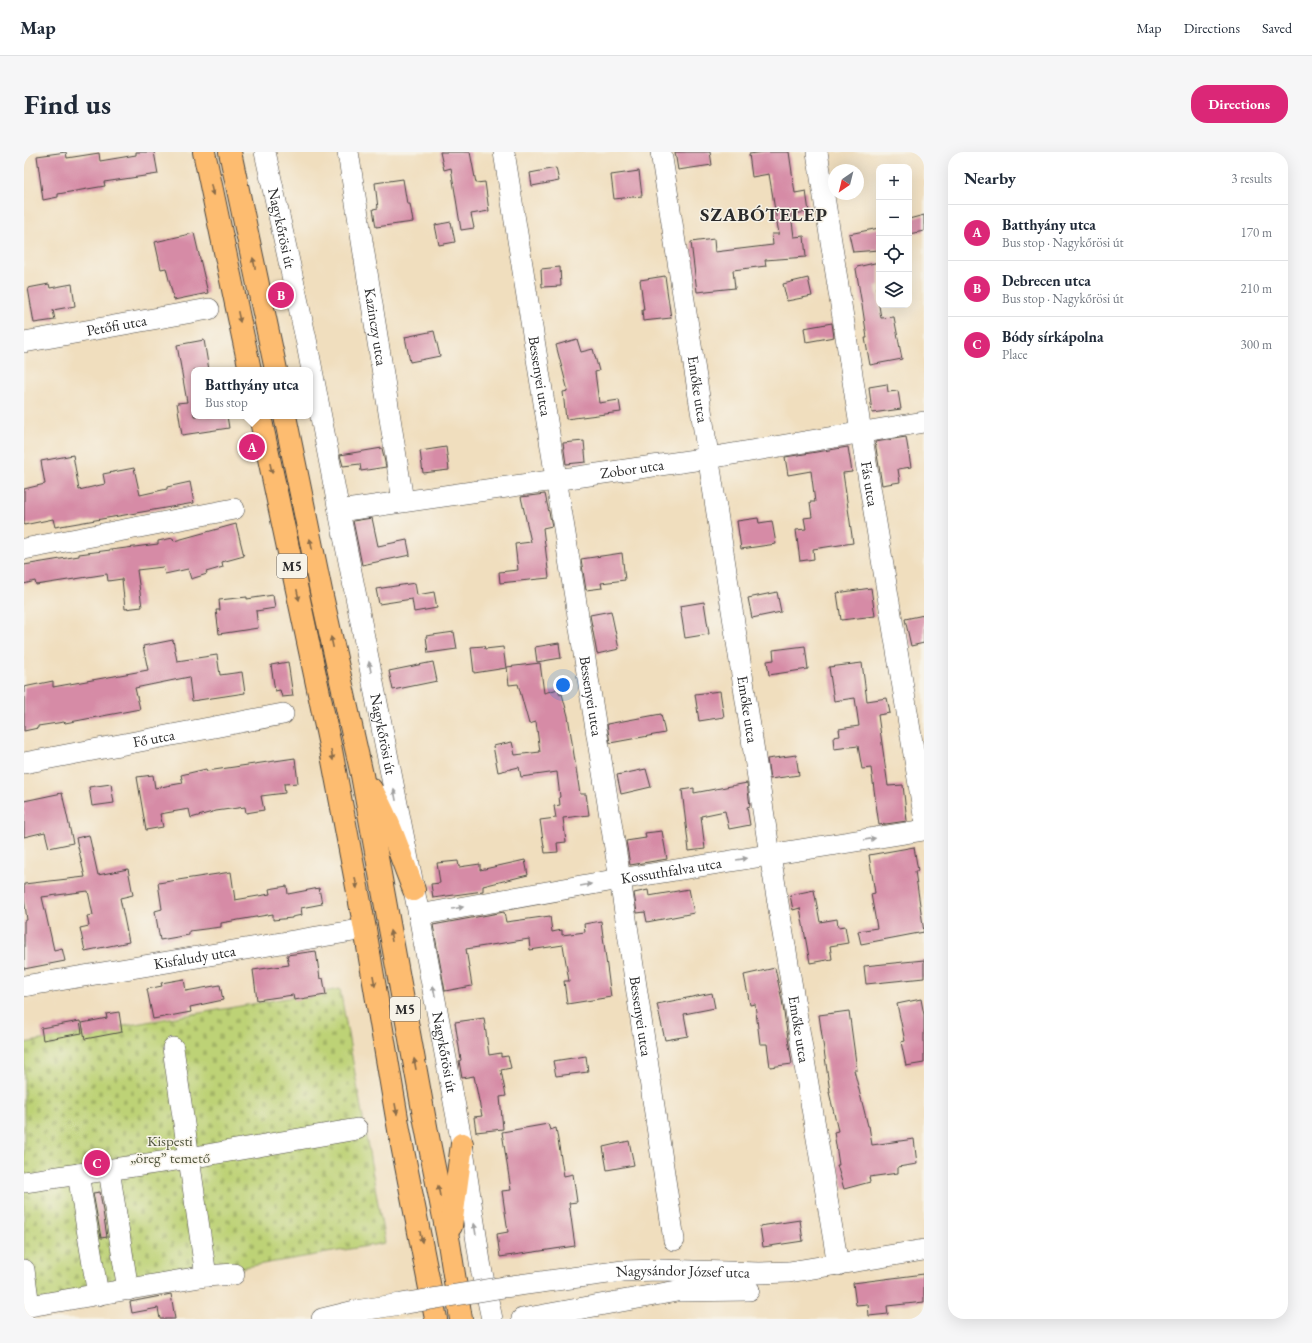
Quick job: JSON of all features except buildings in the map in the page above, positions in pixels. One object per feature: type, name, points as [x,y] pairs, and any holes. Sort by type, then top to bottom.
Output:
[{"type":"main road","points":[[204,152],[249,367]]},
{"type":"main road","points":[[230,152],[275,367]]},
{"type":"main road","name":"M5","points":[[261,419],[332,750],[365,929],[399,1130],[436,1319]]},
{"type":"main road","name":"Nagykőrösi út","points":[[286,419],[322,596],[362,775],[427,1132],[449,1243],[461,1319]]},
{"type":"main road","points":[[362,775],[381,806],[414,890]]},
{"type":"main road","points":[[449,1243],[462,1144]]},
{"type":"street","name":"Nagykőrösi út","points":[[265,152],[311,367]]},
{"type":"street","name":"Kazinczy utca","points":[[348,152],[403,501]]},
{"type":"street","name":"Bessenyei utca","points":[[504,152],[620,879],[674,1240]]},
{"type":"street","name":"Emőke utca","points":[[661,152],[770,855],[838,1265]]},
{"type":"street","name":"Fás utca","points":[[817,152],[861,432],[919,751],[924,815]]},
{"type":"street","name":"Petőfi utca","points":[[24,342],[208,310]]},
{"type":"street","name":"Nagykőrösi út","points":[[313,375],[419,915],[462,1144],[481,1268],[492,1319]]},
{"type":"street","name":"Zobor utca","points":[[339,511],[709,458],[924,422]]},
{"type":"street","points":[[24,549],[234,509]]},
{"type":"street","name":"Fő utca","points":[[24,763],[283,714]]},
{"type":"street","name":"Kossuthfalva utca","points":[[419,915],[620,879],[924,830]]},
{"type":"street","name":"Kisfaludy utca","points":[[24,986],[365,929]]},
{"type":"street","points":[[172,1048],[206,1276]]},
{"type":"street","points":[[24,1182],[189,1158],[357,1129]]},
{"type":"street","points":[[109,1170],[128,1290]]},
{"type":"street","points":[[78,1174],[98,1295]]},
{"type":"street","name":"Nagysándor József utca","points":[[322,1319],[355,1311],[441,1297],[623,1271],[660,1270],[759,1273],[789,1272],[924,1250]]},
{"type":"street","points":[[24,1270],[26,1307],[206,1276],[234,1274]]},
{"type":"street","name":"Nagysándor József utca","points":[[522,1319],[677,1291],[749,1290]]},
{"type":"green space","name":"Kispesti „öreg” temető","points":[[340,989],[385,1243],[24,1305],[24,1043]]},
{"type":"place","name":"Debrecen utca","points":[[281,295]]},
{"type":"place","name":"Batthyány utca","points":[[252,447]]},
{"type":"place","name":"Bódy sírkápolna","points":[[97,1163]]},
{"type":"district","name":"SZABÓTELEP","points":[[764,214]]}]
